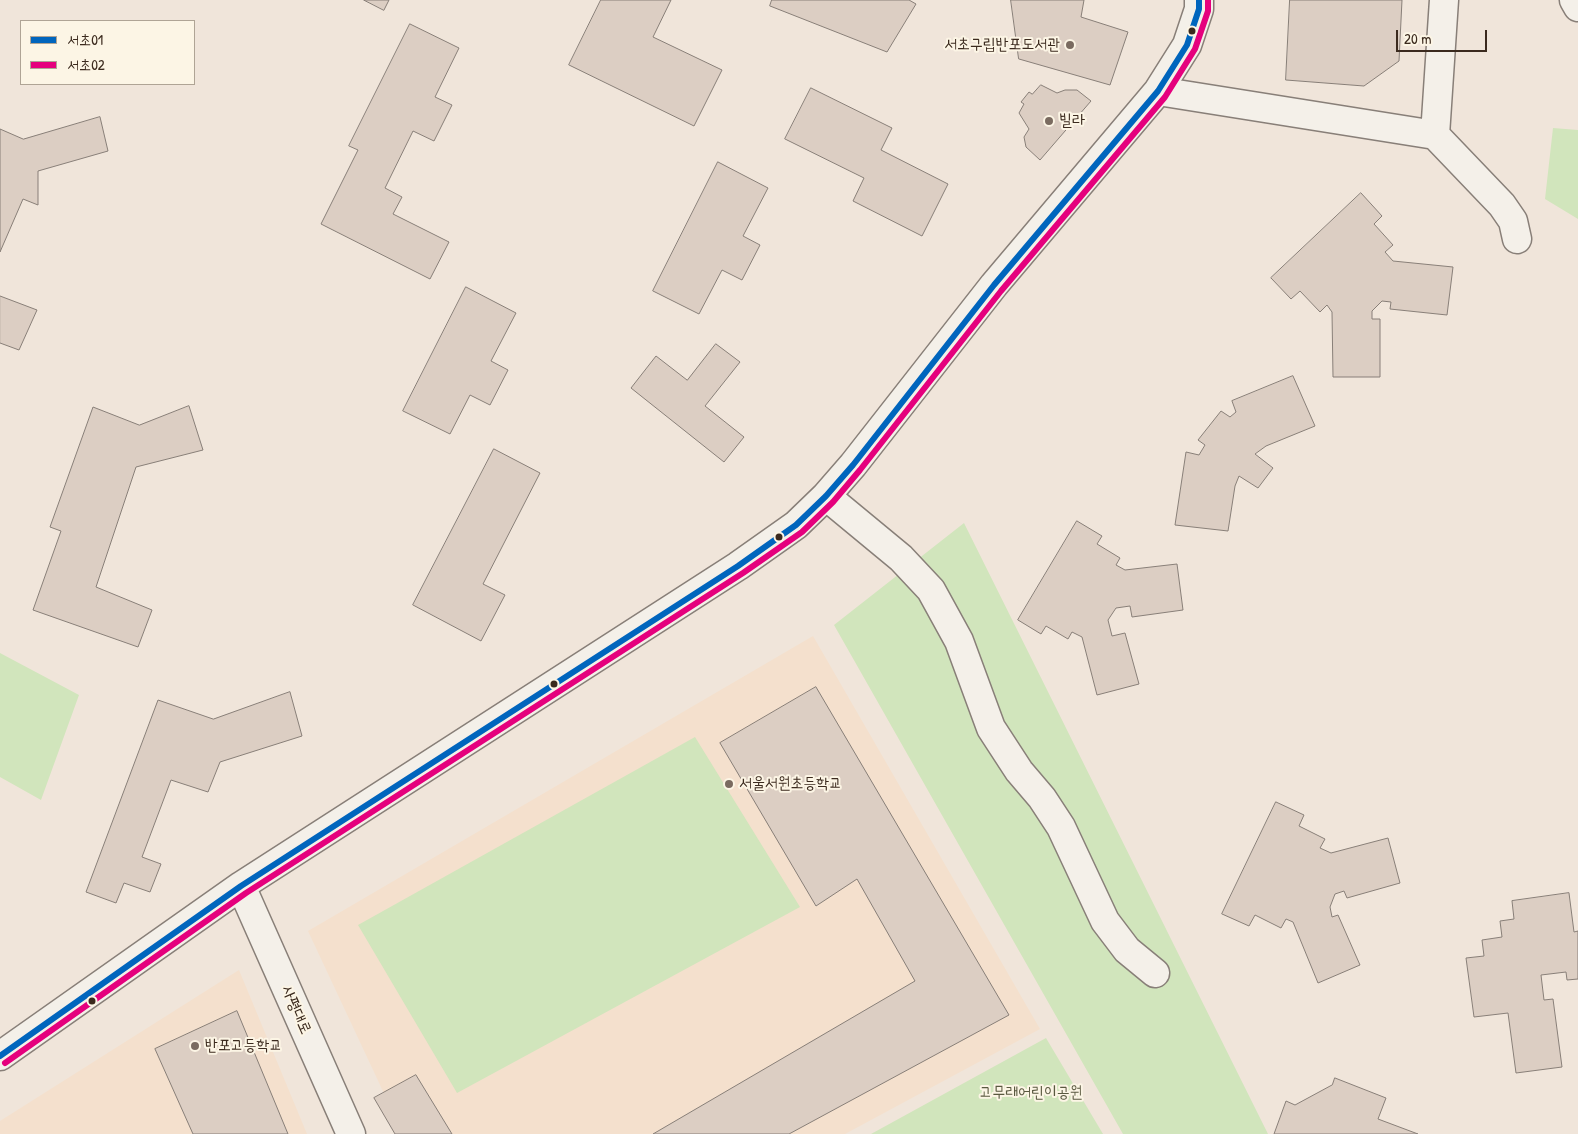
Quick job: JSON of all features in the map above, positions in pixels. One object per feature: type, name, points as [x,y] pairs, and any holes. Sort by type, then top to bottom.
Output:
[{"type":"street","points":[[0,1056],[241,886],[738,566],[796,525],[826,496],[853,465],[994,285],[1158,91],[1187,46],[1199,0]]},
{"type":"street","points":[[1435,135],[1444,0]]},
{"type":"street","points":[[1574,0],[1578,7]]},
{"type":"street","points":[[1158,91],[1435,135],[1502,205],[1513,221],[1517,239]]},
{"type":"street","points":[[826,496],[901,558],[931,590],[959,641],[991,728],[1019,772],[1042,798],[1061,827],[1105,921],[1127,950],[1155,973]]},
{"type":"street","name":"사평대로","points":[[241,886],[351,1134]]},
{"type":"shaded area","name":"서울서원초등학교","points":[[813,636],[1040,1029],[845,1134],[403,1134],[308,931]]},
{"type":"shaded area","name":"반포고등학교","points":[[239,970],[307,1134],[0,1134],[0,1121]]},
{"type":"green space","points":[[1553,128],[1578,130],[1578,219],[1545,199]]},
{"type":"green space","points":[[964,523],[1268,1134],[1123,1134],[834,625]]},
{"type":"green space","points":[[0,653],[79,695],[41,800],[0,777]]},
{"type":"green space","points":[[695,737],[800,907],[457,1093],[358,925]]},
{"type":"green space","name":"고무래어린이공원","points":[[1046,1038],[1103,1134],[871,1134]]},
{"type":"building","points":[[364,0],[389,0],[384,10]]},
{"type":"building","points":[[601,0],[671,0],[653,37],[722,70],[694,126],[569,65]]},
{"type":"building","points":[[772,0],[909,0],[916,4],[887,52],[770,6]]},
{"type":"building","name":"서초구립반포도서관","points":[[1011,0],[1084,0],[1081,17],[1128,32],[1110,85],[1019,59]]},
{"type":"building","points":[[1290,0],[1402,0],[1399,61],[1364,86],[1286,80]]},
{"type":"building","points":[[410,24],[459,48],[435,97],[452,105],[434,141],[413,131],[385,188],[402,197],[393,214],[449,242],[430,279],[321,224],[358,150],[349,146]]},
{"type":"building","name":"빌라","points":[[1041,85],[1057,93],[1065,90],[1077,90],[1091,101],[1040,160],[1026,147],[1024,137],[1029,129],[1019,113],[1024,104],[1021,102],[1029,92],[1032,94]]},
{"type":"building","points":[[811,88],[892,128],[881,150],[948,184],[922,236],[853,201],[864,178],[785,139]]},
{"type":"building","points":[[100,117],[108,151],[38,171],[38,205],[23,199],[0,252],[0,129],[23,139]]},
{"type":"building","points":[[718,162],[768,188],[743,236],[760,245],[742,280],[722,270],[699,314],[653,291]]},
{"type":"building","points":[[1361,193],[1382,216],[1374,224],[1393,245],[1385,252],[1393,261],[1453,267],[1447,315],[1390,309],[1391,302],[1382,301],[1372,311],[1372,319],[1380,319],[1380,377],[1333,377],[1332,312],[1327,305],[1320,312],[1300,291],[1291,299],[1271,278]]},
{"type":"building","points":[[466,287],[516,313],[491,361],[508,370],[490,405],[470,395],[450,434],[403,411]]},
{"type":"building","points":[[0,296],[37,310],[19,350],[0,343]]},
{"type":"building","points":[[716,344],[740,362],[705,406],[744,437],[724,462],[631,388],[656,356],[687,380]]},
{"type":"building","points":[[1293,376],[1315,426],[1266,446],[1255,454],[1273,468],[1258,488],[1239,476],[1235,486],[1228,531],[1175,525],[1186,452],[1199,455],[1205,445],[1198,440],[1221,411],[1230,417],[1236,412],[1232,401]]},
{"type":"building","points":[[189,406],[203,450],[136,467],[96,587],[152,610],[138,647],[33,610],[61,531],[50,527],[93,407],[139,425]]},
{"type":"building","points":[[494,449],[540,473],[483,584],[505,595],[481,641],[413,605]]},
{"type":"building","points":[[1077,521],[1102,536],[1097,544],[1120,558],[1116,565],[1125,570],[1177,564],[1183,610],[1132,617],[1130,606],[1116,608],[1108,620],[1112,636],[1125,633],[1139,684],[1097,695],[1082,637],[1072,632],[1068,639],[1046,626],[1041,634],[1018,620]]},
{"type":"building","points":[[816,687],[1009,1015],[789,1134],[653,1134],[915,981],[857,879],[816,906],[720,743]]},
{"type":"building","points":[[290,692],[302,736],[220,762],[208,792],[171,780],[142,857],[161,864],[150,892],[124,883],[116,903],[86,892],[158,700],[213,719]]},
{"type":"building","points":[[1276,802],[1304,815],[1299,826],[1325,839],[1320,848],[1331,853],[1388,838],[1400,883],[1347,898],[1344,891],[1335,894],[1330,907],[1332,917],[1338,915],[1360,965],[1318,983],[1293,922],[1286,919],[1281,928],[1255,915],[1249,926],[1222,914]]},
{"type":"building","points":[[1569,893],[1574,932],[1578,931],[1578,979],[1567,980],[1566,972],[1541,975],[1544,1000],[1553,999],[1562,1067],[1516,1073],[1508,1013],[1474,1017],[1466,958],[1484,956],[1482,940],[1502,937],[1500,921],[1514,919],[1512,901]]},
{"type":"building","points":[[237,1011],[288,1134],[193,1134],[155,1049]]},
{"type":"building","points":[[416,1075],[452,1134],[395,1134],[374,1098]]},
{"type":"building","points":[[1335,1078],[1386,1098],[1378,1119],[1418,1134],[1274,1134],[1286,1101],[1295,1105],[1332,1085]]},
{"type":"transit line","name":"서초01","points":[[0,1056],[241,886],[738,566],[796,525],[826,496],[853,465],[994,285],[1158,91],[1187,45],[1199,9],[1199,0]]},
{"type":"transit line","name":"서초02","points":[[5,1063],[246,893],[743,573],[802,532],[833,502],[860,470],[1001,291],[1165,97],[1195,49],[1208,11],[1208,0]]},
{"type":"place","name":"서초구립반포도서관","points":[[1070,45]]},
{"type":"place","name":"빌라","points":[[1049,121]]},
{"type":"place","name":"서울서원초등학교","points":[[729,784]]},
{"type":"place","name":"반포고등학교","points":[[195,1046]]}]
